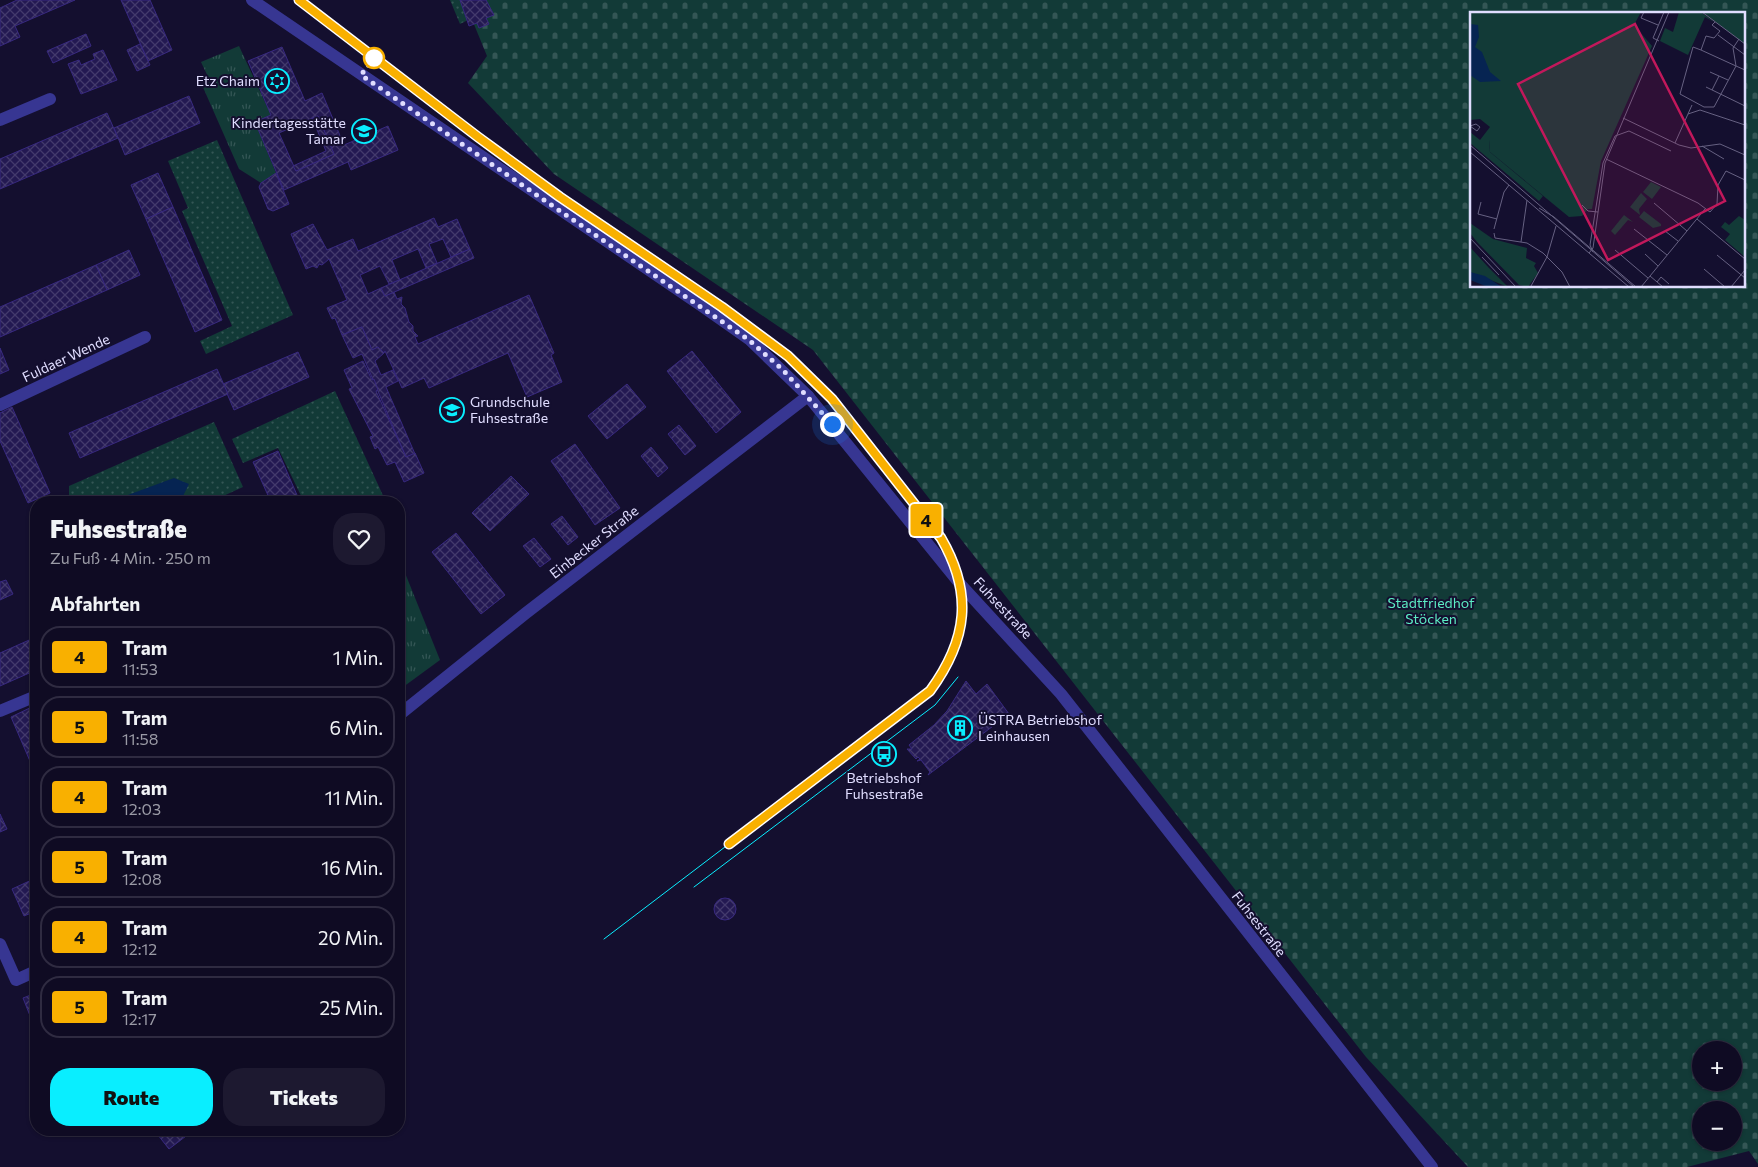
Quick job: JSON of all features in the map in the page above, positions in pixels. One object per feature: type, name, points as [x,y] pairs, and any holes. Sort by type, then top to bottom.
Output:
[{"type":"street","name":"Fuhsestraße","points":[[252,0],[710,312],[749,340],[808,396],[961,585],[1061,694],[1432,1167]]},
{"type":"street","points":[[0,120],[50,100]]},
{"type":"street","name":"Fuldaer Wende","points":[[0,405],[145,337]]},
{"type":"street","name":"Einbecker Straße","points":[[405,710],[526,613],[808,396]]},
{"type":"street","points":[[0,711],[30,698]]},
{"type":"street","points":[[0,944],[16,980],[30,974]]},
{"type":"green space","points":[[450,0],[460,0],[468,20],[460,24]]},
{"type":"green space","name":"Stadtfriedhof Stöcken","points":[[464,0],[1758,0],[1758,1164],[1749,1151],[1687,1167],[1468,1167],[1366,1057],[813,350],[554,174],[468,83],[487,56]]},
{"type":"green space","points":[[239,46],[271,115],[255,122],[276,173],[261,183],[239,169],[202,85],[210,81],[201,62]]},
{"type":"green space","points":[[217,140],[293,315],[206,354],[200,341],[232,326],[182,211],[188,208],[168,161]]},
{"type":"green space","points":[[335,391],[383,496],[301,496],[278,448],[243,463],[232,439]]},
{"type":"green space","points":[[214,422],[243,487],[223,496],[69,496],[69,486]]},
{"type":"green space","points":[[405,573],[440,660],[405,686]]},
{"type":"water","points":[[174,478],[189,484],[183,496],[125,496]]},
{"type":"building","points":[[17,0],[75,0],[15,26],[20,37],[0,46],[0,8]]},
{"type":"building","points":[[121,0],[150,0],[172,50],[148,61]]},
{"type":"building","points":[[460,0],[486,0],[494,15],[486,18],[489,24],[479,28],[477,23],[469,26]]},
{"type":"building","points":[[86,34],[91,46],[53,63],[47,51]]},
{"type":"building","points":[[140,44],[150,65],[137,71],[127,50]]},
{"type":"building","points":[[282,47],[305,101],[322,93],[344,145],[388,126],[398,150],[351,170],[348,162],[284,190],[255,122],[271,115],[248,61]],"holes":[[[318,116],[334,154],[296,171],[279,133]]]},
{"type":"building","points":[[103,50],[117,80],[81,94],[68,64],[79,60],[81,65],[95,59],[93,54]]},
{"type":"building","points":[[189,96],[200,123],[125,155],[114,128]]},
{"type":"building","points":[[107,113],[118,138],[0,189],[0,159]]},
{"type":"building","points":[[318,116],[334,154],[296,171],[293,166],[326,151],[312,118]]},
{"type":"building","points":[[158,173],[173,207],[146,219],[131,185]]},
{"type":"building","points":[[276,173],[289,204],[273,211],[268,209],[259,187],[261,183]]},
{"type":"building","points":[[173,207],[222,320],[195,332],[146,219]]},
{"type":"building","points":[[434,218],[438,227],[457,219],[470,249],[451,257],[443,239],[429,244],[437,263],[426,268],[418,249],[392,260],[400,280],[389,284],[380,266],[360,275],[368,294],[381,288],[385,296],[394,292],[397,299],[402,297],[401,304],[405,308],[409,322],[413,326],[413,331],[418,336],[415,337],[418,344],[529,295],[554,353],[551,355],[562,382],[527,397],[508,353],[429,388],[424,378],[402,388],[385,351],[384,353],[378,347],[372,350],[362,327],[342,335],[335,318],[332,319],[327,308],[347,300],[329,259],[322,265],[319,264],[317,268],[313,266],[306,269],[291,234],[313,224],[327,250],[353,239],[358,251]]},
{"type":"building","points":[[470,249],[474,258],[385,296],[381,288]]},
{"type":"building","points":[[129,250],[140,275],[107,290],[96,265]]},
{"type":"building","points":[[96,265],[107,290],[0,337],[0,307]]},
{"type":"building","points":[[362,327],[372,350],[378,347],[384,353],[375,361],[381,375],[393,370],[398,381],[386,387],[415,454],[406,457],[362,354],[353,358],[342,335]]},
{"type":"building","points":[[0,348],[9,370],[0,374]]},
{"type":"building","points":[[692,351],[741,412],[716,433],[667,371]]},
{"type":"building","points":[[298,352],[309,377],[234,410],[223,384]]},
{"type":"building","points":[[363,361],[372,380],[374,379],[378,390],[376,391],[406,457],[415,453],[424,473],[404,482],[395,462],[387,465],[378,447],[375,449],[370,437],[373,436],[349,389],[352,388],[344,370]]},
{"type":"building","points":[[217,369],[228,394],[80,458],[69,433]]},
{"type":"building","points":[[627,384],[646,407],[607,439],[588,416]]},
{"type":"building","points":[[12,407],[50,493],[43,496],[30,496],[30,502],[28,503],[0,441],[0,413]]},
{"type":"building","points":[[679,425],[696,446],[685,455],[668,434]]},
{"type":"building","points":[[575,444],[620,508],[595,525],[551,461]]},
{"type":"building","points":[[651,447],[668,468],[658,477],[641,456]]},
{"type":"building","points":[[278,451],[297,496],[268,496],[253,462]]},
{"type":"building","points":[[511,476],[529,494],[490,531],[472,513]]},
{"type":"building","points":[[562,516],[578,537],[568,545],[551,524]]},
{"type":"building","points":[[456,533],[505,595],[481,614],[432,552]]},
{"type":"building","points":[[534,538],[551,559],[540,567],[523,546]]},
{"type":"building","points":[[6,580],[13,594],[0,600],[0,582]]},
{"type":"building","points":[[30,640],[30,673],[0,686],[0,653]]},
{"type":"building","name":"ÜSTRA Betriebshof Leinhausen","points":[[966,681],[976,694],[987,684],[1009,714],[928,775],[930,772],[921,760],[917,761],[920,759],[918,757],[916,759],[907,749],[912,749],[909,745],[934,725],[947,711]]},
{"type":"building","points":[[30,708],[30,761],[11,717]]},
{"type":"building","points":[[0,814],[7,829],[0,832]]},
{"type":"building","points":[[30,881],[30,914],[24,916],[12,889]]},
{"type":"building","points":[[721,898],[729,898],[736,905],[736,913],[729,920],[721,920],[714,913],[714,905]]},
{"type":"building","points":[[30,995],[30,1016],[23,998]]},
{"type":"building","points":[[159,1136],[186,1136],[169,1149]]},
{"type":"tram line","points":[[299,0],[360,48],[515,163],[576,207],[728,310],[786,355],[832,400],[924,515],[948,548],[958,572],[963,604],[959,635],[947,664],[930,691],[604,939]]},
{"type":"tram line","name":"4","points":[[299,0],[478,137],[560,197],[632,244],[788,356],[832,399],[941,538],[951,556],[958,570],[963,596],[962,617],[954,653],[944,672],[930,691],[920,701],[729,844]]},
{"type":"tram line","points":[[694,887],[935,705],[958,677]]},
{"type":"place","name":"Etz Chaim","points":[[277,81]]},
{"type":"place","name":"Kindertagesstätte Tamar","points":[[364,131]]},
{"type":"place","name":"Grundschule Fuhsestraße","points":[[452,410]]},
{"type":"place","name":"ÜSTRA Betriebshof Leinhausen","points":[[960,728]]},
{"type":"place","name":"Betriebshof Fuhsestraße","points":[[884,754]]},
{"type":"route","points":[[374,58],[361,75],[686,295],[749,340],[783,370],[832,424]]}]
